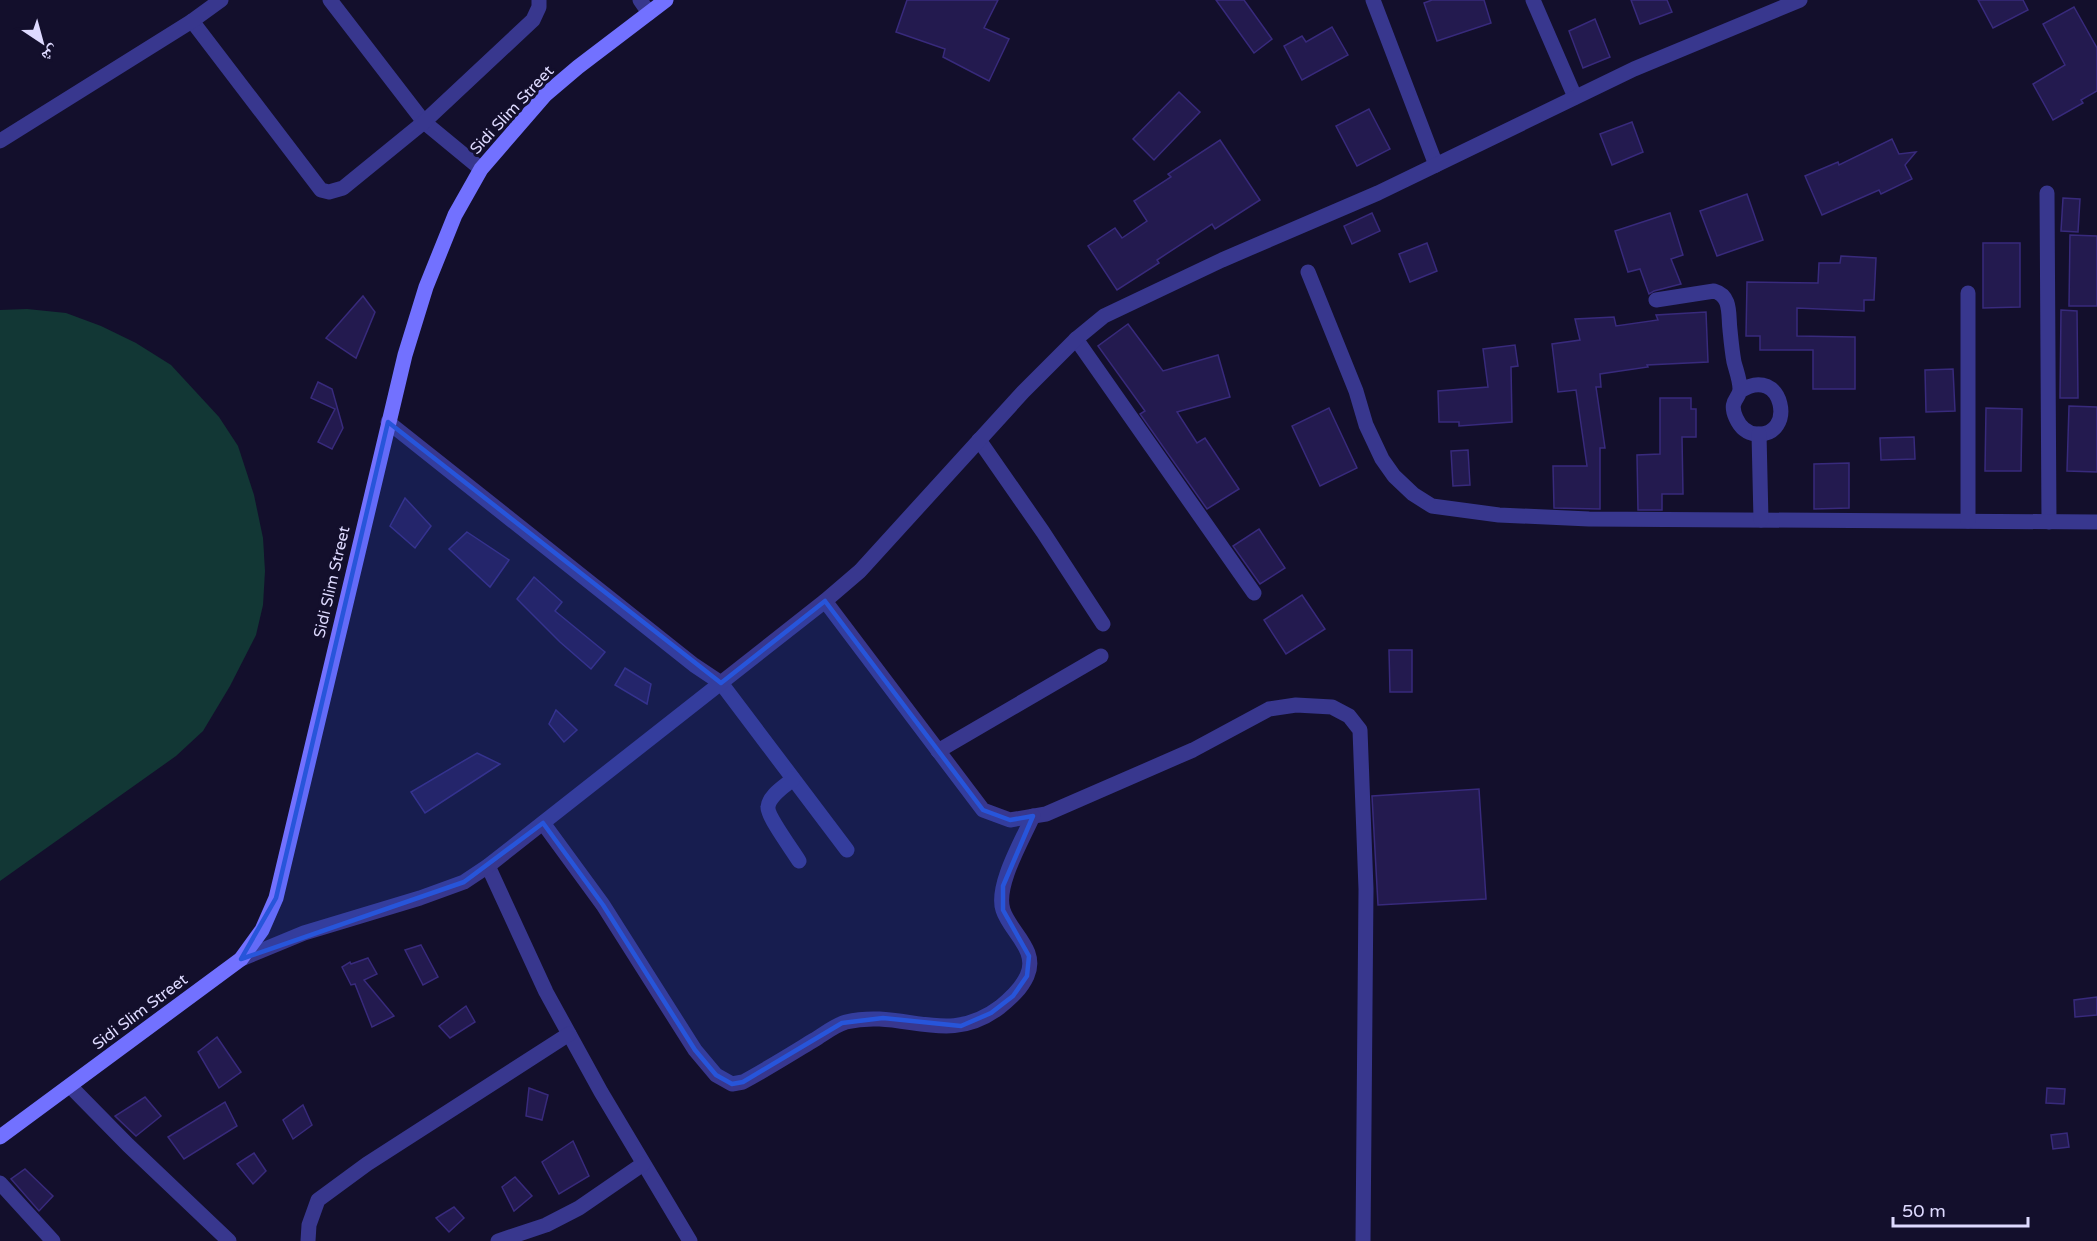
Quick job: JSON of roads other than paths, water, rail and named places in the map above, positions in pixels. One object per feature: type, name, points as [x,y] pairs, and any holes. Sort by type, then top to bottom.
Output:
[{"type":"main road","name":"Sidi Slim Street","points":[[0,1137],[241,959],[262,930],[276,898],[405,355],[426,287],[455,215],[481,169],[545,96],[645,6],[666,0]]},
{"type":"street","points":[[0,141],[192,21],[221,0]]},
{"type":"street","points":[[330,0],[424,122],[481,169]]},
{"type":"street","points":[[192,21],[321,190],[329,192],[343,188],[424,122],[533,20],[539,0]]},
{"type":"street","points":[[1373,0],[1436,165]]},
{"type":"street","points":[[1533,0],[1575,97]]},
{"type":"street","points":[[241,959],[304,933],[420,898],[464,882],[488,866],[825,602],[860,571],[979,440],[1076,339],[1104,316],[1378,194],[1634,69],[1800,0]]},
{"type":"street","points":[[2047,193],[2049,522]]},
{"type":"street","points":[[1308,272],[1356,391],[1366,425],[1382,459],[1401,482],[1432,506],[1500,515],[1578,519],[2097,522]]},
{"type":"street","points":[[1656,300],[1714,291],[1722,296],[1729,309],[1740,391],[1733,404],[1735,417],[1744,430],[1759,434],[1765,433],[1777,424],[1781,413],[1780,401],[1771,389],[1760,384],[1740,391]]},
{"type":"street","points":[[1968,293],[1968,521]]},
{"type":"street","points":[[1076,339],[1254,593]]},
{"type":"street","points":[[388,422],[694,665],[721,683],[847,850]]},
{"type":"street","points":[[1759,434],[1761,520]]},
{"type":"street","points":[[979,440],[1103,624]]},
{"type":"street","points":[[825,602],[983,810],[1010,820],[1046,814],[1193,750],[1269,709],[1296,705],[1332,707],[1349,717],[1360,730],[1366,889],[1363,1241]]},
{"type":"street","points":[[938,751],[1101,656]]},
{"type":"street","points":[[793,779],[773,796],[768,807],[771,819],[799,861]]},
{"type":"street","points":[[543,823],[603,905],[695,1050],[716,1075],[732,1084],[744,1083],[842,1023],[883,1018],[946,1027],[961,1026],[992,1013],[1013,996],[1027,976],[1030,966],[1029,956],[1003,910],[1003,886],[1033,816]]},
{"type":"street","points":[[488,866],[546,992],[643,1164],[690,1241]]},
{"type":"street","points":[[308,1241],[309,1225],[318,1200],[367,1164],[569,1034]]},
{"type":"street","points":[[70,1086],[229,1241]]},
{"type":"street","points":[[498,1241],[546,1225],[579,1208],[643,1164]]},
{"type":"street","points":[[0,1183],[53,1241]]}]
